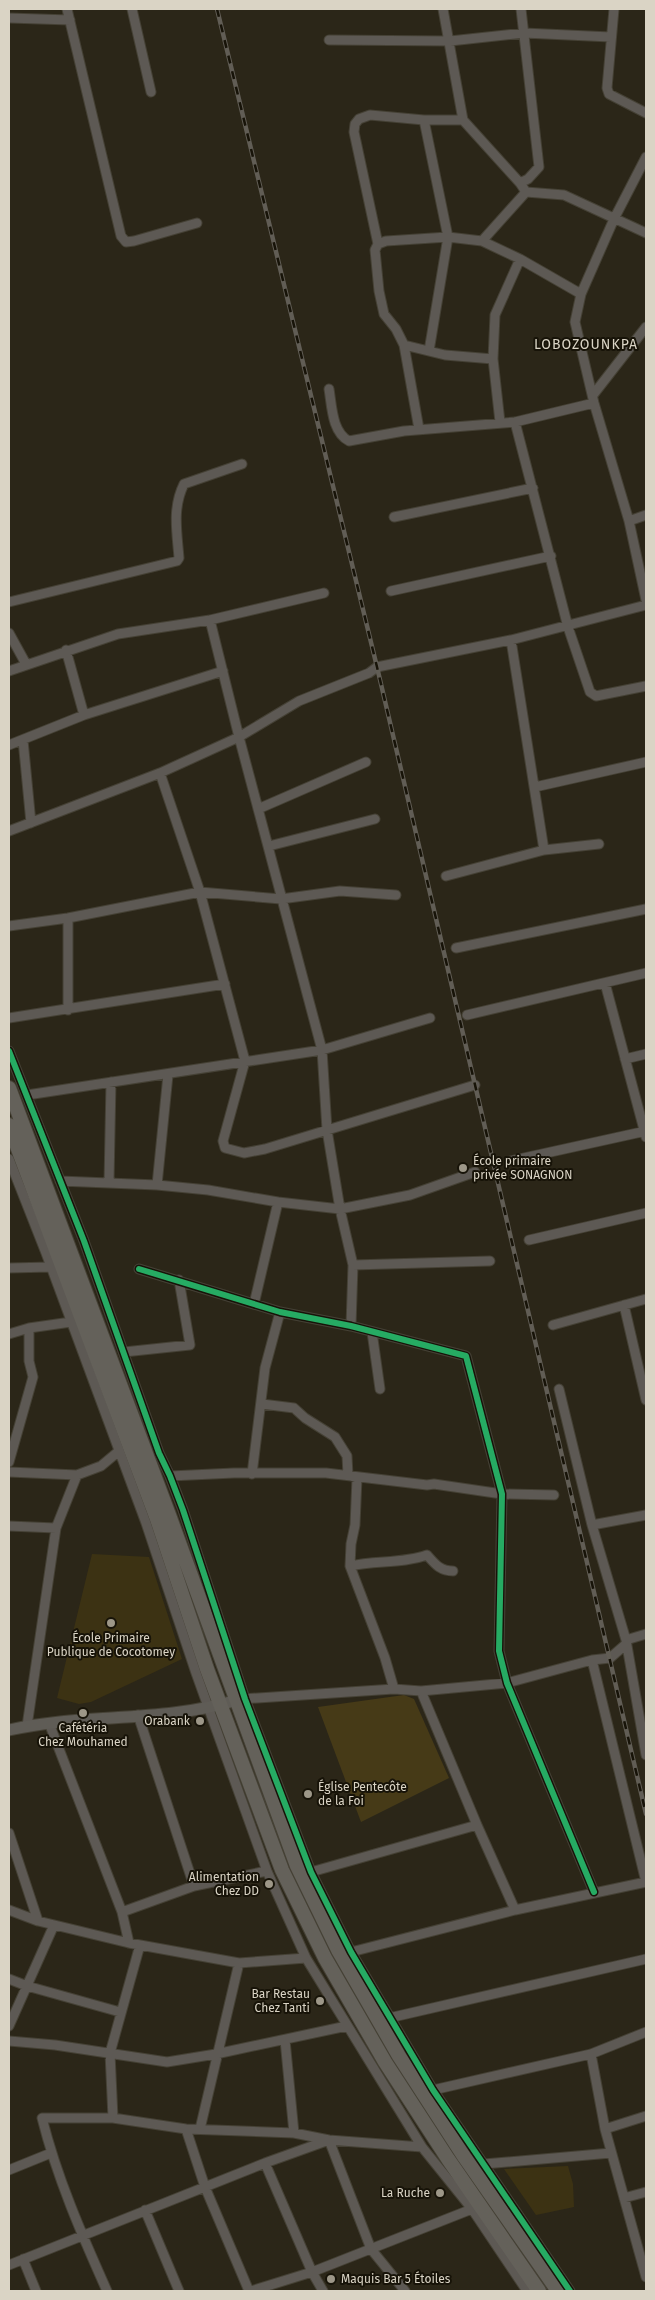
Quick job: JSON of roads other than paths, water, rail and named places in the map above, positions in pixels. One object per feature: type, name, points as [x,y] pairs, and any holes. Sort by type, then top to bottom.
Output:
[{"type":"highway","points":[[9,1088],[241,1700],[297,1866],[338,1950],[399,2056],[463,2155],[558,2291]]},
{"type":"highway","points":[[9,1125],[157,1519],[214,1707],[282,1870],[325,1958],[385,2062],[448,2159],[539,2291]]},
{"type":"main road","points":[[9,1730],[49,1723],[214,1707],[241,1700]]},
{"type":"street","points":[[67,9],[121,236],[126,242],[197,223]]},
{"type":"street","points":[[132,9],[150,92]]},
{"type":"street","points":[[443,9],[463,120],[526,192]]},
{"type":"street","points":[[520,183],[528,180],[539,167],[521,9]]},
{"type":"street","points":[[614,9],[607,88],[609,94],[646,113]]},
{"type":"street","points":[[9,18],[70,20]]},
{"type":"street","points":[[329,40],[450,41],[524,32],[611,37]]},
{"type":"street","points":[[419,429],[404,345],[396,328],[384,314],[378,283],[375,250],[378,244],[354,132],[355,124],[359,119],[370,115],[424,120],[463,120]]},
{"type":"street","points":[[424,120],[448,237],[429,351]]},
{"type":"street","points":[[646,157],[614,219],[581,294],[575,322],[594,399],[629,521],[646,600]]},
{"type":"street","points":[[526,192],[564,195],[646,233]]},
{"type":"street","points":[[482,241],[526,192]]},
{"type":"street","points":[[378,244],[386,241],[448,237],[482,241],[520,259],[581,294]]},
{"type":"street","points":[[500,422],[494,359],[495,315],[520,259]]},
{"type":"street","points":[[329,390],[336,429],[343,438],[349,441],[419,429],[516,422],[594,399],[646,327]]},
{"type":"street","points":[[404,345],[445,355],[494,359]]},
{"type":"street","points":[[516,422],[568,627],[590,692],[596,696],[646,686]]},
{"type":"street","points":[[9,602],[177,561],[179,558],[176,503],[184,484],[242,464]]},
{"type":"street","points":[[394,517],[533,488]]},
{"type":"street","points":[[629,521],[646,515]]},
{"type":"street","points":[[391,592],[551,556]]},
{"type":"street","points":[[9,671],[66,650],[118,634],[210,620],[324,593]]},
{"type":"street","points":[[9,831],[160,773],[239,737],[299,701],[369,673],[377,667],[568,627],[646,605]]},
{"type":"street","points":[[210,620],[281,899],[322,1050],[327,1130],[340,1209],[353,1264],[351,1326]]},
{"type":"street","points":[[9,633],[26,664]]},
{"type":"street","points":[[511,640],[544,850]]},
{"type":"street","points":[[66,650],[84,715]]},
{"type":"street","points":[[9,745],[84,715],[223,671]]},
{"type":"street","points":[[23,740],[31,823]]},
{"type":"street","points":[[258,809],[366,762]]},
{"type":"street","points":[[535,787],[646,762]]},
{"type":"street","points":[[160,773],[200,892],[245,1061],[223,1141],[225,1148],[244,1154],[475,1085]]},
{"type":"street","points":[[269,846],[375,819]]},
{"type":"street","points":[[446,876],[544,850],[599,844]]},
{"type":"street","points":[[9,926],[68,918],[200,892],[281,899],[340,891],[396,895]]},
{"type":"street","points":[[456,948],[646,909]]},
{"type":"street","points":[[68,918],[68,1010]]},
{"type":"street","points":[[467,1015],[646,973]]},
{"type":"street","points":[[510,1161],[646,1133],[606,983]]},
{"type":"street","points":[[9,1018],[225,984]]},
{"type":"street","points":[[27,1095],[322,1050],[430,1018]]},
{"type":"street","points":[[9,1051],[124,1352],[159,1453],[170,1476],[241,1700],[311,1872],[351,1952],[433,2090],[570,2291]]},
{"type":"street","points":[[625,1059],[646,1054]]},
{"type":"street","points":[[157,1185],[168,1075]]},
{"type":"street","points":[[109,1182],[111,1082]]},
{"type":"street","points":[[9,1159],[214,1707],[267,1871],[306,1958],[422,2147],[472,2209],[527,2291]]},
{"type":"street","points":[[60,1181],[109,1182],[208,1190],[278,1202],[340,1209],[410,1196],[475,1172]]},
{"type":"street","points":[[254,1304],[278,1202]]},
{"type":"street","points":[[529,1240],[646,1213]]},
{"type":"street","points":[[353,1264],[490,1262]]},
{"type":"street","points":[[9,1268],[50,1267]]},
{"type":"street","points":[[139,1269],[280,1312],[351,1326],[466,1356],[502,1494],[500,1651],[507,1683],[594,1892]]},
{"type":"street","points":[[124,1352],[190,1345],[179,1280]]},
{"type":"street","points":[[553,1325],[646,1299]]},
{"type":"street","points":[[624,1305],[646,1400]]},
{"type":"street","points":[[252,1474],[265,1368],[280,1312]]},
{"type":"street","points":[[9,1334],[29,1328],[71,1322]]},
{"type":"street","points":[[9,1462],[32,1384],[33,1377],[29,1360],[29,1328]]},
{"type":"street","points":[[372,1332],[380,1388]]},
{"type":"street","points":[[559,1389],[592,1526],[625,1643],[646,1755]]},
{"type":"street","points":[[262,1404],[294,1408],[305,1418],[335,1437],[347,1456],[348,1475],[357,1478]]},
{"type":"street","points":[[9,1472],[77,1475],[101,1466],[119,1451]]},
{"type":"street","points":[[170,1476],[234,1473],[326,1473],[357,1478],[427,1485],[434,1484],[502,1494],[554,1495]]},
{"type":"street","points":[[27,1726],[56,1528],[77,1475]]},
{"type":"street","points":[[357,1478],[355,1524],[351,1544],[350,1566],[385,1658],[394,1689]]},
{"type":"street","points":[[592,1526],[646,1515]]},
{"type":"street","points":[[9,1526],[56,1528]]},
{"type":"street","points":[[350,1566],[367,1562],[414,1560],[427,1555],[445,1571],[452,1571]]},
{"type":"street","points":[[241,1700],[394,1689],[421,1691],[507,1683],[592,1660],[610,1658],[625,1643],[646,1634]]},
{"type":"street","points":[[351,1952],[515,1910],[646,1882],[592,1660]]},
{"type":"street","points":[[421,1691],[476,1825],[515,1910]]},
{"type":"street","points":[[138,1715],[194,1886]]},
{"type":"street","points":[[49,1723],[122,1912],[129,1943]]},
{"type":"street","points":[[311,1872],[476,1825]]},
{"type":"street","points":[[9,1833],[38,1921]]},
{"type":"street","points":[[122,1912],[194,1886],[267,1871]]},
{"type":"street","points":[[9,1910],[38,1921],[129,1943],[239,1963],[306,1958]]},
{"type":"street","points":[[9,2026],[54,1925]]},
{"type":"street","points":[[113,2118],[110,2053],[140,1945]]},
{"type":"street","points":[[389,2018],[646,1959]]},
{"type":"street","points":[[200,2129],[216,2054],[239,1963]]},
{"type":"street","points":[[9,1979],[27,1986],[120,2012]]},
{"type":"street","points":[[9,2042],[55,2045],[167,2062],[216,2054],[347,2026]]},
{"type":"street","points":[[433,2090],[591,2054],[646,2032]]},
{"type":"street","points":[[285,2040],[294,2133]]},
{"type":"street","points":[[591,2054],[605,2129],[646,2274]]},
{"type":"street","points":[[605,2129],[646,2116]]},
{"type":"street","points":[[108,2291],[82,2235],[51,2153],[42,2118],[113,2118],[186,2129],[294,2133],[329,2140],[422,2147]]},
{"type":"street","points":[[186,2129],[205,2187],[250,2291],[312,2272],[472,2209]]},
{"type":"street","points":[[9,2265],[265,2163],[329,2140]]},
{"type":"street","points":[[329,2140],[371,2248],[405,2291]]},
{"type":"street","points":[[9,2170],[51,2153]]},
{"type":"street","points":[[484,2164],[611,2153]]},
{"type":"street","points":[[265,2163],[312,2272],[323,2291]]},
{"type":"street","points":[[624,2198],[646,2192]]},
{"type":"street","points":[[145,2210],[179,2291]]},
{"type":"street","points":[[23,2259],[36,2291]]},
{"type":"railway","points":[[217,9],[377,667],[646,1814]]},
{"type":"place","name":"École primaire privée SONAGNON","points":[[463,1168]]},
{"type":"place","name":"École Primaire Publique de Cocotomey","points":[[111,1623]]},
{"type":"place","name":"Cafétéria Chez Mouhamed","points":[[83,1713]]},
{"type":"place","name":"Orabank","points":[[200,1721]]},
{"type":"place","name":"Église Pentecôte de la Foi","points":[[308,1794]]},
{"type":"place","name":"Alimentation Chez DD","points":[[269,1884]]},
{"type":"place","name":"Bar Restau Chez Tanti","points":[[320,2001]]},
{"type":"place","name":"La Ruche","points":[[440,2193]]},
{"type":"place","name":"Maquis Bar 5 Étoiles","points":[[331,2279]]},
{"type":"district","name":"LOBOZOUNKPA","points":[[586,344]]}]
